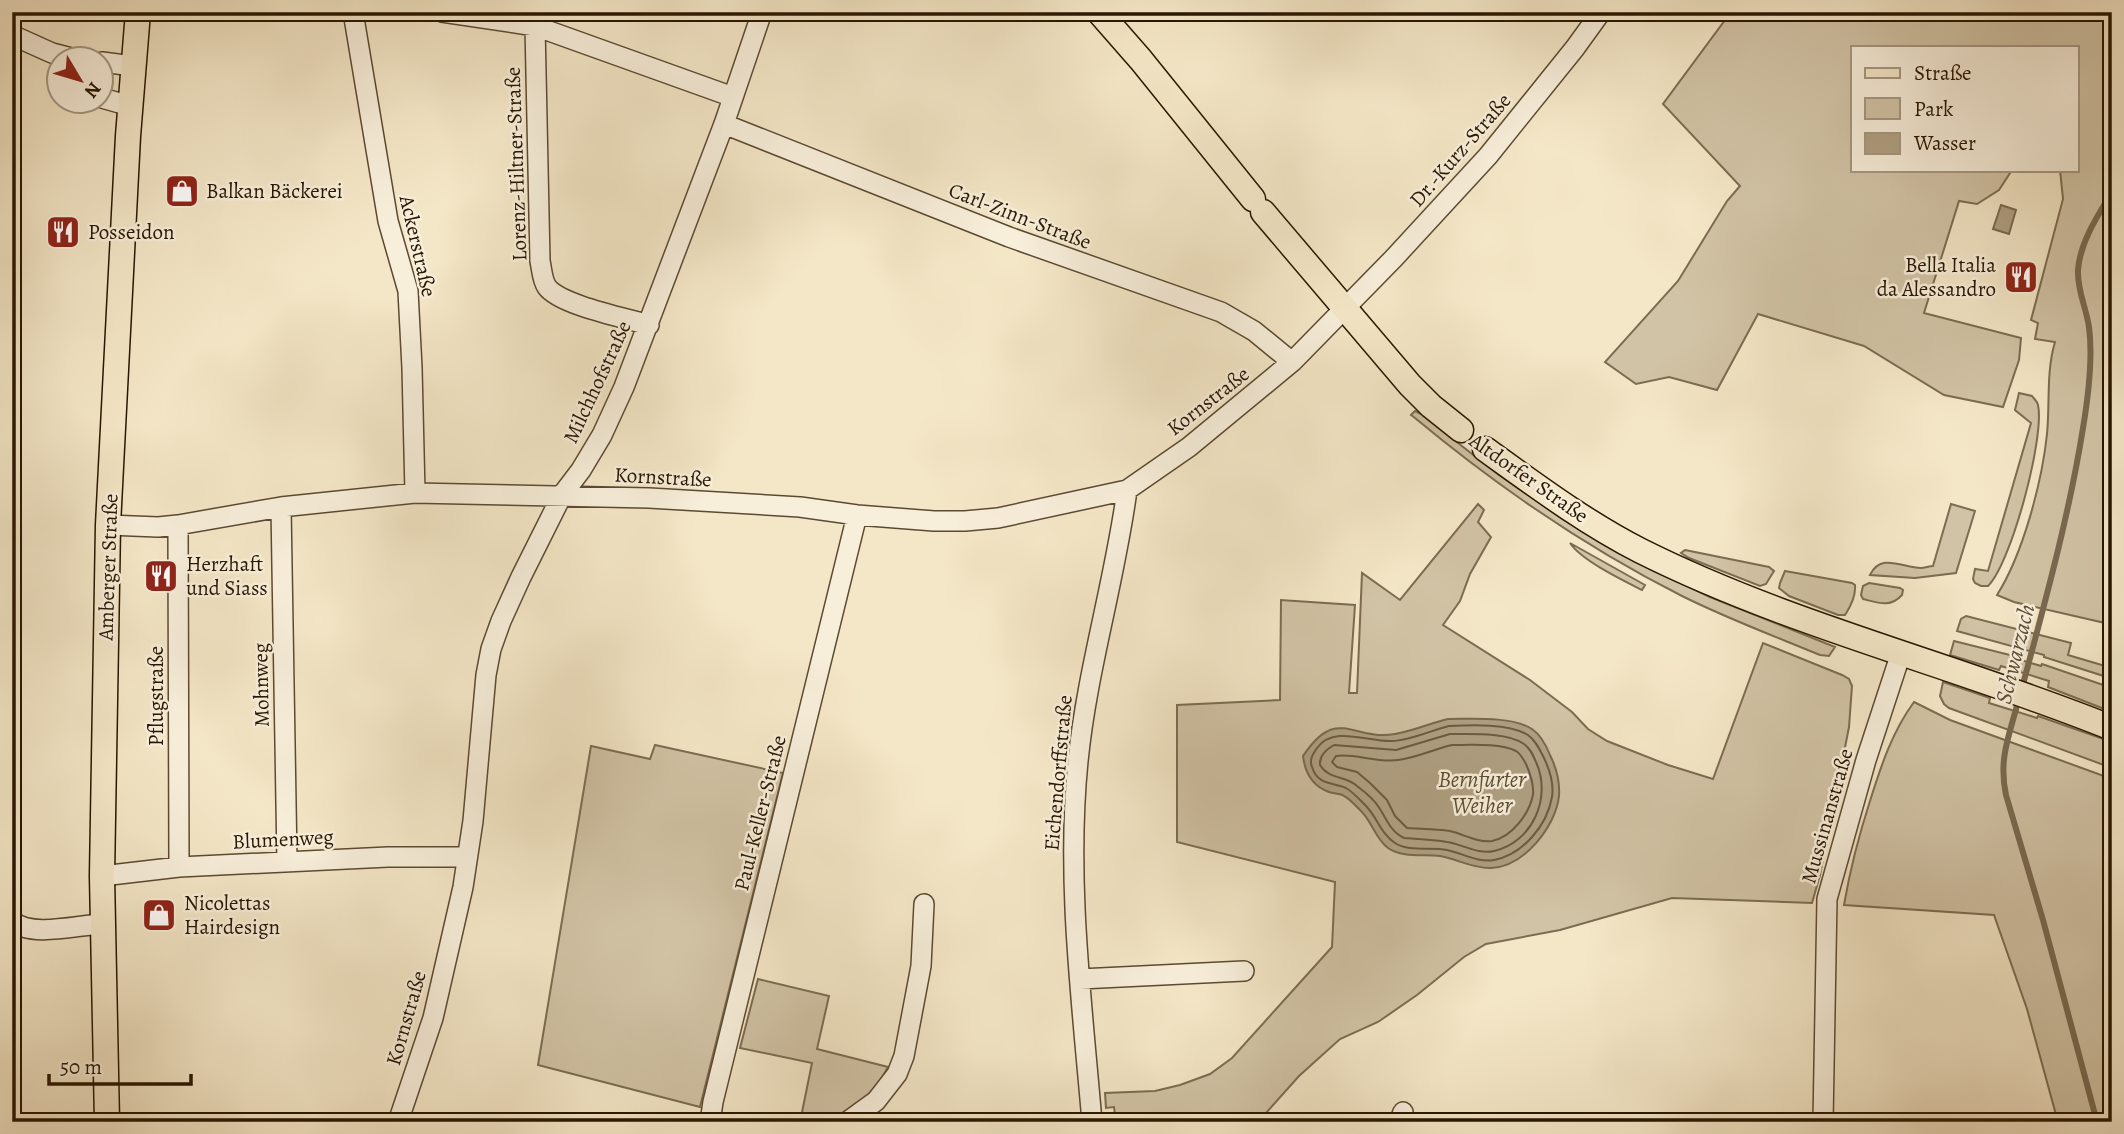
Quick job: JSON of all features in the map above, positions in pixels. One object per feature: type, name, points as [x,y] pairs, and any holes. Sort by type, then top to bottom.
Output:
[{"type":"main road","name":"Amberger Straße","points":[[107,1122],[102,876],[108,525],[130,106],[138,12]]},
{"type":"main road","name":"Altdorfer Straße","points":[[1100,12],[1344,308],[1420,396],[1461,430]]},
{"type":"main road","name":"Altdorfer Straße","points":[[1485,449],[1575,512],[1640,550],[1769,606],[2043,701],[2112,728]]},
{"type":"street","name":"Ackerstraße","points":[[354,12],[388,220],[408,291],[415,492]]},
{"type":"street","points":[[442,12],[536,19],[733,97]]},
{"type":"street","name":"Milchhofstraße","points":[[562,495],[602,435],[624,387],[724,124],[762,12]]},
{"type":"street","name":"Dr.-Kurz-Straße","points":[[1344,308],[1488,156],[1601,12]]},
{"type":"street","name":"Lorenz-Hiltner-Straße","points":[[536,19],[540,261],[544,279],[548,288],[565,300],[649,325]]},
{"type":"street","points":[[12,36],[46,51]]},
{"type":"street","points":[[12,36],[46,62]]},
{"type":"street","points":[[116,64],[133,66]]},
{"type":"street","points":[[116,102],[130,106]]},
{"type":"street","name":"Carl-Zinn-Straße","points":[[724,124],[1009,237],[1221,312],[1254,331],[1292,362]]},
{"type":"street","name":"Kornstraße","points":[[398,1122],[433,1018],[463,887],[491,649],[521,577],[562,495],[800,507],[934,522],[998,519],[1126,490],[1189,447],[1292,362],[1344,308]]},
{"type":"street","name":"Altdorfer Straße","points":[[1461,430],[1485,449]]},
{"type":"street","name":"Eichendorffstraße","points":[[1092,1122],[1074,874],[1078,764],[1088,688],[1122,523],[1126,490]]},
{"type":"street","points":[[108,525],[178,525],[281,507],[415,492],[562,495]]},
{"type":"street","name":"Mohnweg","points":[[281,507],[287,862]]},
{"type":"street","name":"Paul-Keller-Straße","points":[[710,1122],[857,515]]},
{"type":"street","name":"Pflugstraße","points":[[178,525],[179,867]]},
{"type":"street","name":"Mussinanstraße","points":[[1823,1122],[1827,899],[1862,773],[1901,653]]},
{"type":"street","name":"Blumenweg","points":[[102,876],[179,867],[388,857],[467,857]]},
{"type":"street","points":[[846,1122],[876,1101],[897,1074],[904,1056],[921,966],[924,904]]},
{"type":"street","points":[[12,921],[22,928],[34,930],[102,924]]},
{"type":"street","points":[[1080,979],[1244,971]]},
{"type":"green space","points":[[1731,12],[2112,12],[2112,587],[2105,623],[2014,602],[1997,595],[2023,539],[2036,495],[2044,453],[2050,365],[2055,342],[2035,339],[2038,323],[2031,320],[2063,199],[2060,172],[2078,172],[2078,46],[1851,46],[1851,172],[2011,172],[1999,190],[1977,204],[1959,201],[1924,313],[2021,338],[2019,360],[2003,407],[1944,395],[1864,346],[1758,314],[1717,390],[1669,377],[1636,384],[1605,362],[1678,281],[1727,201],[1740,186],[1663,104]]},
{"type":"green space","points":[[2019,393],[2032,396],[2038,405],[2039,421],[2031,471],[2016,528],[2006,553],[1988,586],[1981,586],[1973,579],[1975,569],[1988,571],[2031,423],[2015,410]]},
{"type":"green space","points":[[1415,411],[1499,475],[1566,521],[1710,597],[1835,647],[1829,656],[1820,655],[1716,612],[1646,577],[1510,492],[1411,415]]},
{"type":"green space","points":[[1478,504],[1484,510],[1478,522],[1491,537],[1470,574],[1460,601],[1443,625],[1530,680],[1572,712],[1588,729],[1607,741],[1713,779],[1763,643],[1849,679],[1852,686],[1849,727],[1812,903],[1672,898],[1560,930],[1486,944],[1464,957],[1378,1022],[1340,1039],[1299,1076],[1258,1122],[1116,1122],[1114,1107],[1106,1108],[1105,1093],[1155,1091],[1210,1074],[1232,1058],[1332,947],[1335,882],[1177,842],[1177,705],[1280,700],[1281,600],[1355,605],[1349,693],[1357,693],[1362,573],[1400,600]]},
{"type":"green space","points":[[1951,504],[1975,511],[1956,573],[1915,578],[1870,575],[1880,564],[1886,563],[1921,568],[1933,566]]},
{"type":"green space","points":[[1570,543],[1645,585],[1642,590],[1592,563]]},
{"type":"green space","points":[[1685,550],[1769,567],[1774,571],[1766,584],[1760,586],[1689,558],[1681,553]]},
{"type":"green space","points":[[1785,571],[1855,585],[1853,601],[1845,615],[1838,615],[1789,596],[1779,588]]},
{"type":"green space","points":[[1869,583],[1900,588],[1903,590],[1902,595],[1889,603],[1863,599],[1863,586]]},
{"type":"green space","points":[[1966,616],[2071,643],[2068,655],[2112,668],[2112,676],[2110,678],[2044,655],[1957,631],[1961,619]]},
{"type":"green space","points":[[1954,641],[2014,656],[2041,666],[2042,664],[2112,688],[2112,712],[2048,687],[2049,681],[2001,666],[1999,670],[1950,655]]},
{"type":"green space","points":[[1943,682],[1990,698],[1989,703],[2037,718],[2038,716],[2112,742],[2112,768],[1949,708],[1940,696]]},
{"type":"green space","points":[[1914,702],[1950,720],[2112,779],[2112,1122],[2058,1122],[2027,1009],[1994,915],[1844,905],[1878,775],[1893,737]]},
{"type":"green space","points":[[655,745],[783,773],[700,1107],[538,1065],[591,746],[650,759]]},
{"type":"green space","points":[[758,979],[829,996],[817,1049],[888,1067],[871,1092],[855,1107],[827,1121],[800,1122],[812,1063],[740,1048]]},
{"type":"water","points":[[2001,205],[2016,210],[2009,234],[1993,229]]},
{"type":"water","name":"Bernfurter Weiher","points":[[1448,719],[1514,722],[1532,729],[1541,737],[1547,748],[1558,780],[1557,808],[1545,832],[1515,861],[1503,866],[1485,868],[1440,856],[1394,851],[1384,844],[1364,814],[1352,802],[1318,786],[1310,778],[1306,768],[1303,756],[1315,741],[1335,728],[1380,735],[1395,734]]},
{"type":"waterway","name":"Schwarzach","points":[[2022,688],[2064,526],[2087,404],[2090,339],[2079,285],[2079,260],[2090,229],[2112,192]]},
{"type":"waterway","name":"Schwarzach","points":[[2019,698],[2004,758],[2006,795],[2043,920],[2097,1122]]},
{"type":"place","name":"Balkan Bäckerei","points":[[182,191]]},
{"type":"place","name":"Posseidon","points":[[63,232]]},
{"type":"place","name":"Bella Italia da Alessandro","points":[[2021,277]]},
{"type":"place","name":"Herzhaft und Siass","points":[[161,576]]},
{"type":"place","name":"Nicolettas Hairdesign","points":[[159,915]]}]
